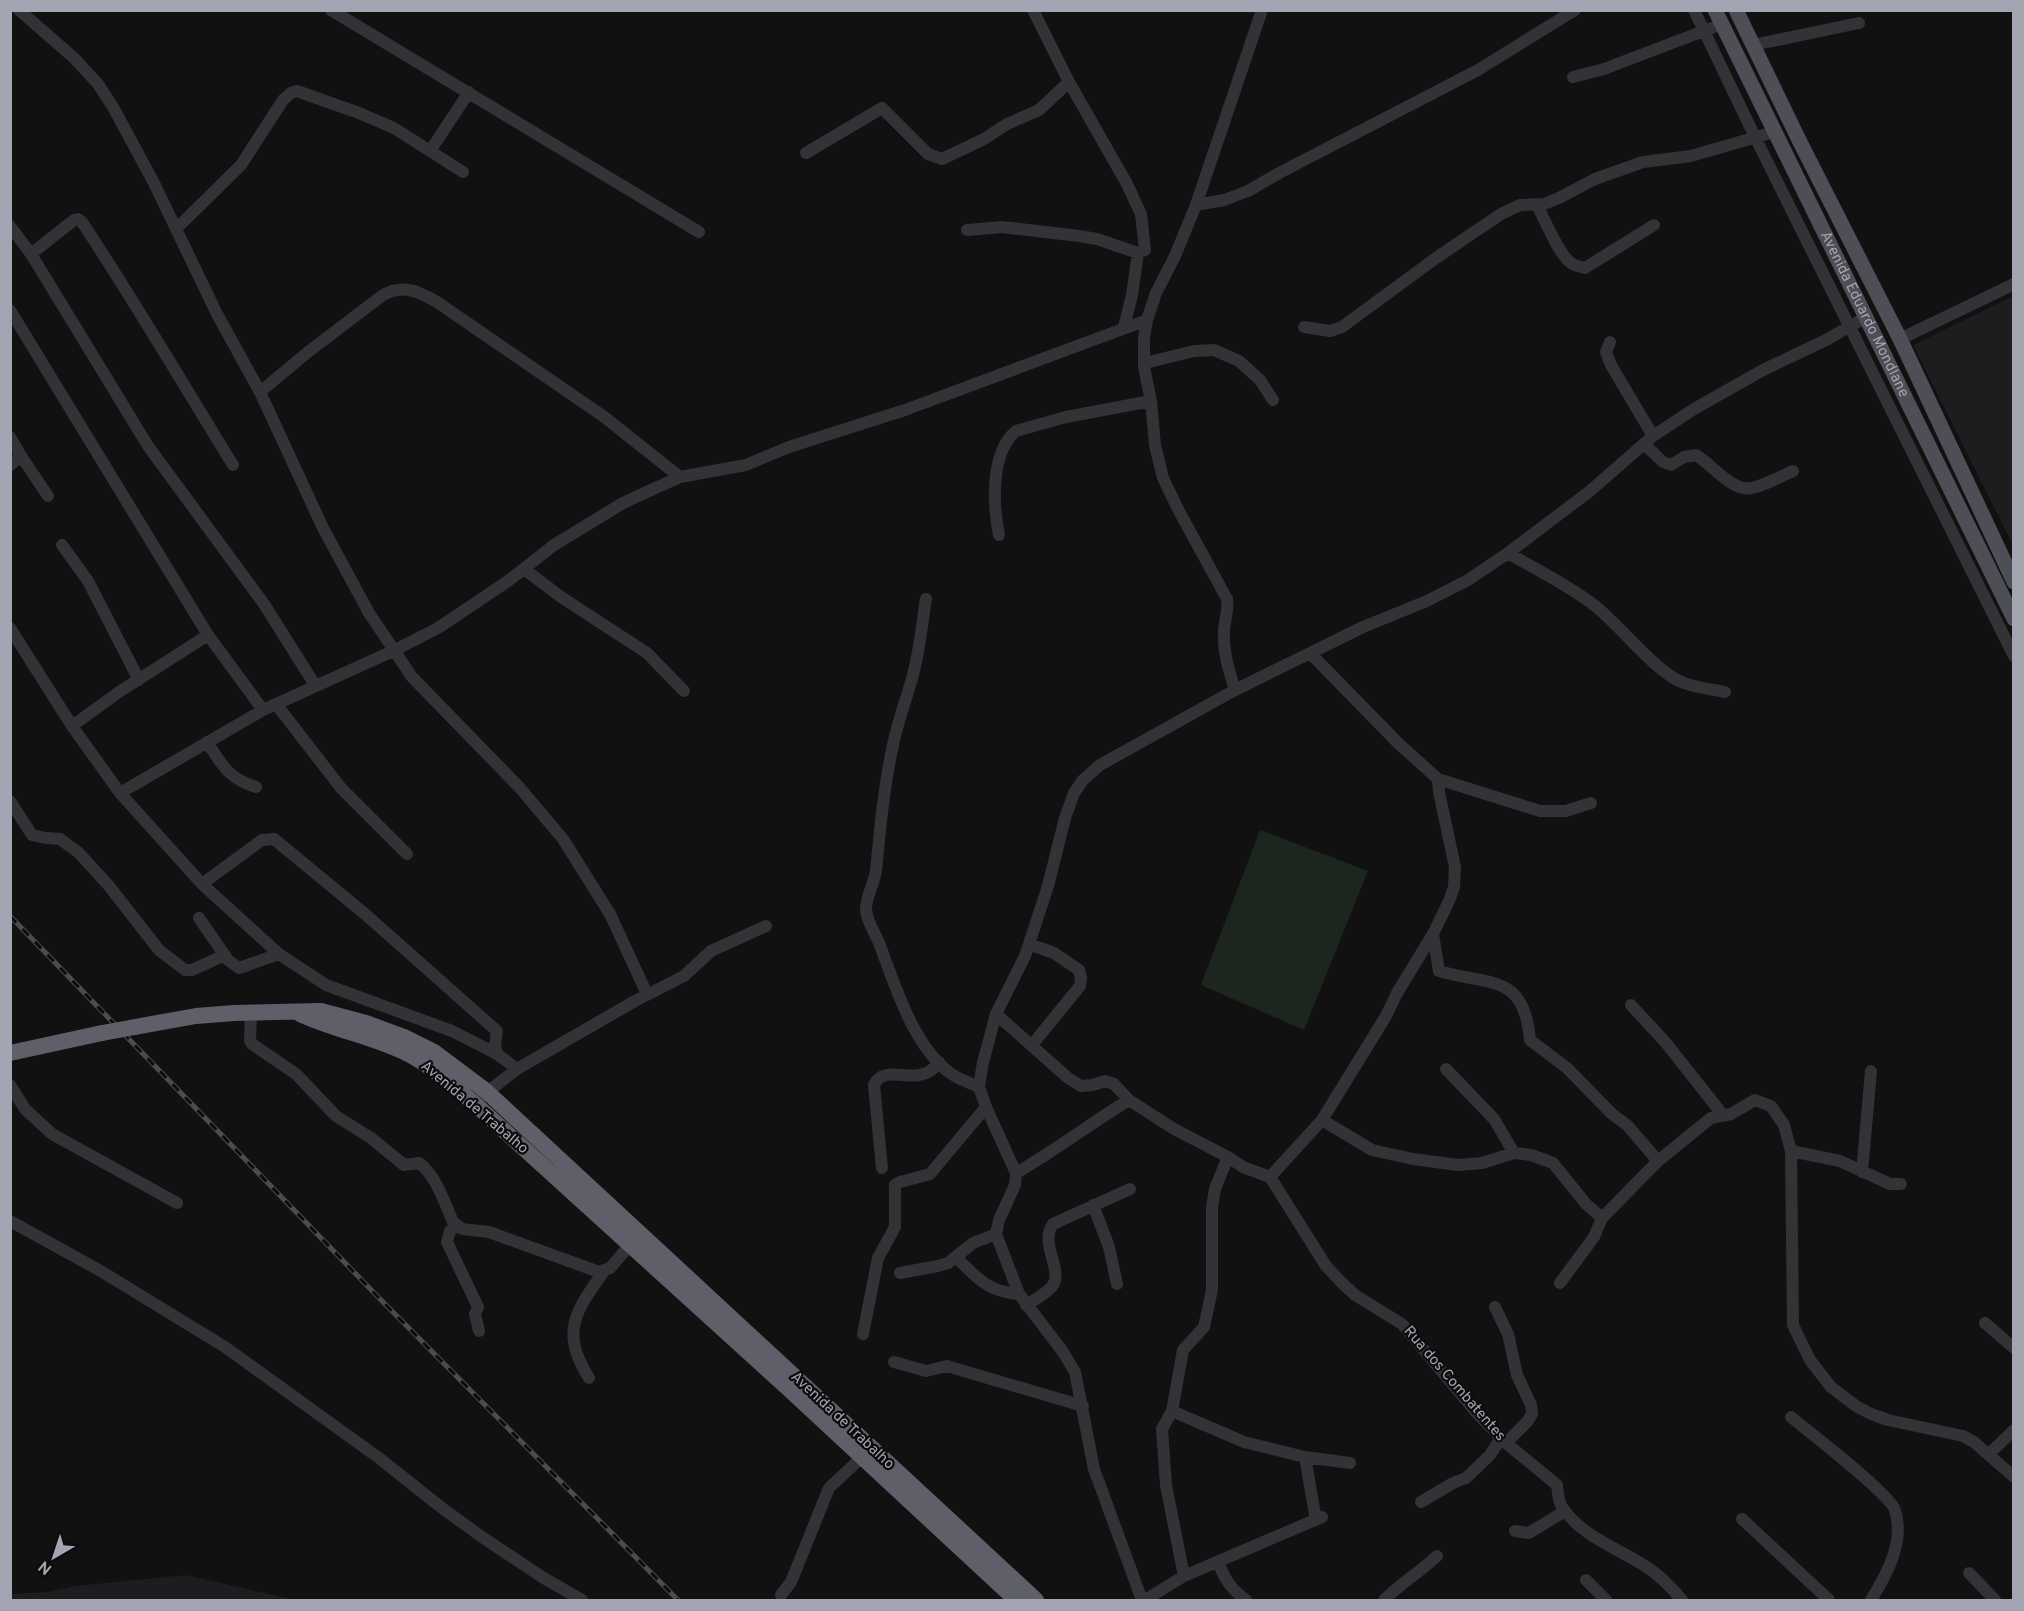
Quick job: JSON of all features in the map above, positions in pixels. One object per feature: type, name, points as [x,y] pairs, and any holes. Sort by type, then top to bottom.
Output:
[{"type":"highway","name":"Avenida de Trabalho","points":[[251,1013],[296,1012],[319,1023],[376,1041],[412,1056],[446,1080],[481,1097],[915,1497],[1036,1600]]},
{"type":"highway","points":[[10,1053],[196,1016],[251,1013]]},
{"type":"highway","name":"Avenida de Trabalho","points":[[570,1179],[630,1245],[696,1295]]},
{"type":"highway","name":"Avenida de Trabalho","points":[[794,1385],[862,1457],[915,1497],[1016,1600]]},
{"type":"main road","name":"Avenida Eduardo Mondlane","points":[[1736,10],[1900,339],[2013,582]]},
{"type":"main road","name":"Avenida Eduardo Mondlane","points":[[1718,17],[2013,619]]},
{"type":"main road","points":[[1881,349],[1900,339]]},
{"type":"street","points":[[20,10],[51,36],[98,84],[132,141],[217,314],[260,392],[323,528],[369,613],[393,651],[412,676],[520,788],[563,839],[610,914],[647,994]]},
{"type":"street","points":[[331,10],[699,232]]},
{"type":"street","points":[[967,230],[1002,227],[1097,239],[1138,254],[1145,250],[1141,214],[1127,184],[1069,82],[1033,10]]},
{"type":"street","points":[[1235,690],[1224,645],[1224,628],[1229,610],[1227,599],[1179,511],[1164,478],[1155,446],[1151,401],[1144,367],[1144,338],[1156,293],[1175,256],[1196,205],[1262,10]]},
{"type":"street","points":[[1196,205],[1224,200],[1248,191],[1478,70],[1575,10]]},
{"type":"street","points":[[1694,10],[1848,326],[2013,656]]},
{"type":"street","points":[[1573,77],[1604,69],[1704,31],[1718,17]]},
{"type":"street","points":[[1753,45],[1859,23]]},
{"type":"street","points":[[806,153],[882,108],[928,154],[942,159],[984,139],[1007,124],[1039,110],[1069,82]]},
{"type":"street","points":[[176,229],[241,165],[283,100],[297,91],[360,113],[394,128],[462,172]]},
{"type":"street","points":[[430,151],[469,92]]},
{"type":"street","points":[[1304,327],[1330,331],[1342,327],[1436,258],[1501,214],[1520,205],[1537,205],[1559,198],[1595,179],[1643,162],[1691,156],[1774,132]]},
{"type":"street","points":[[1537,205],[1564,256],[1570,263],[1585,268],[1654,225]]},
{"type":"street","points":[[31,254],[74,220],[78,219],[82,222],[233,465]]},
{"type":"street","points":[[10,226],[31,254],[148,446],[264,604],[315,685]]},
{"type":"street","points":[[1124,327],[1132,295],[1138,254]]},
{"type":"street","points":[[1900,339],[2013,284]]},
{"type":"street","points":[[260,392],[383,295],[393,290],[409,289],[421,292],[437,302],[548,377],[603,416],[680,477]]},
{"type":"street","points":[[10,310],[208,635],[263,710]]},
{"type":"street","points":[[1305,1457],[1319,1519],[1184,1576],[1143,1600],[1094,1469],[1075,1372],[1063,1352],[1023,1300],[996,1234],[999,1220],[1015,1185],[1016,1173],[979,1087],[996,1014],[1025,956],[1048,886],[1065,818],[1074,793],[1083,780],[1100,765],[1235,690],[1363,627],[1427,601],[1468,580],[1590,491],[1648,440],[1694,409],[1763,370],[1826,340],[1866,317]]},
{"type":"street","points":[[120,793],[263,710],[438,628],[524,569],[554,545],[623,503],[680,477],[746,465],[789,447],[905,410],[1147,320]]},
{"type":"street","points":[[1610,342],[1606,352],[1611,365],[1648,440],[1663,462],[1671,465],[1684,457],[1696,455],[1744,488],[1755,487],[1793,471]]},
{"type":"street","points":[[1145,363],[1194,351],[1214,350],[1239,361],[1260,380],[1273,400]]},
{"type":"street","points":[[999,536],[994,505],[996,482],[999,459],[1010,436],[1016,431],[1066,417],[1151,401]]},
{"type":"street","points":[[10,437],[48,496]]},
{"type":"street","points":[[10,465],[21,456]]},
{"type":"street","points":[[62,545],[88,581],[139,680]]},
{"type":"street","points":[[1508,553],[1578,593],[1614,622],[1672,676],[1683,683],[1725,692]]},
{"type":"street","points":[[524,569],[569,602],[647,653],[684,691]]},
{"type":"street","points":[[927,599],[915,669],[893,744],[873,887],[865,909],[917,1035],[951,1074],[979,1087]]},
{"type":"street","points":[[10,628],[72,726],[120,793],[202,884],[279,954],[326,985],[452,1031],[497,1054],[517,1069]]},
{"type":"street","points":[[72,726],[208,635]]},
{"type":"street","points":[[1311,654],[1399,744],[1438,779],[1540,812],[1566,811],[1591,803]]},
{"type":"street","points":[[276,704],[341,788],[407,854]]},
{"type":"street","points":[[207,742],[226,770],[240,782],[256,788]]},
{"type":"street","points":[[996,1014],[1068,1078],[1081,1086],[1105,1081],[1114,1084],[1129,1100],[1174,1129],[1243,1167],[1270,1177],[1322,1120],[1386,1016],[1397,993],[1433,934],[1449,901],[1454,887],[1455,867],[1438,779]]},
{"type":"street","points":[[10,801],[32,835],[60,839],[79,853],[109,886],[148,938],[174,964],[185,970],[192,970],[225,955]]},
{"type":"street","points":[[202,884],[262,840],[274,839],[365,914],[497,1030],[495,1046],[497,1054]]},
{"type":"street","points":[[199,918],[225,955],[239,968],[279,954]]},
{"type":"street","points":[[481,1097],[517,1069],[647,994],[684,976],[711,951],[766,926]]},
{"type":"street","points":[[1433,934],[1439,971],[1454,976],[1496,982],[1516,995],[1528,1019],[1530,1040],[1567,1068],[1612,1114],[1627,1125],[1658,1161]]},
{"type":"street","points":[[1029,944],[1054,953],[1079,970],[1081,978],[1080,986],[1032,1045]]},
{"type":"street","points":[[1631,1005],[1666,1043],[1723,1115]]},
{"type":"street","points":[[251,1013],[250,1041],[252,1044],[296,1074],[336,1116],[380,1145],[399,1162],[404,1165],[419,1163],[423,1166],[434,1182],[456,1226],[462,1229],[489,1232],[599,1272],[610,1268],[630,1245]]},
{"type":"street","points":[[882,1168],[874,1085],[877,1079],[884,1075],[919,1075],[932,1070],[939,1062]]},
{"type":"street","points":[[1446,1070],[1494,1119],[1514,1153]]},
{"type":"street","points":[[1862,1172],[1870,1071]]},
{"type":"street","points":[[10,1085],[25,1109],[52,1134],[177,1203]]},
{"type":"street","points":[[1016,1173],[1056,1150],[1091,1123],[1129,1100]]},
{"type":"street","points":[[1560,1284],[1594,1237],[1602,1218],[1658,1161],[1711,1118],[1731,1114],[1755,1100],[1771,1106],[1784,1125],[1791,1151],[1793,1325],[1810,1360],[1831,1387],[1856,1406],[1888,1420],[1963,1436],[1989,1454],[2013,1477]]},
{"type":"street","points":[[863,1334],[878,1258],[895,1227],[895,1185],[922,1177],[935,1169],[986,1107]]},
{"type":"street","points":[[1322,1120],[1372,1150],[1402,1157],[1458,1165],[1482,1163],[1514,1153],[1531,1155],[1553,1163],[1586,1204],[1602,1218]]},
{"type":"street","points":[[1791,1151],[1840,1161],[1890,1184],[1901,1184]]},
{"type":"street","points":[[1184,1576],[1166,1485],[1162,1429],[1172,1411],[1183,1350],[1204,1327],[1212,1290],[1212,1207],[1215,1189],[1228,1157]]},
{"type":"street","name":"Rua dos Combatentes","points":[[1270,1177],[1326,1266],[1355,1295],[1402,1324],[1503,1441],[1557,1485],[1561,1505],[1575,1522],[1604,1544],[1646,1566],[1667,1582],[1682,1600]]},
{"type":"street","points":[[956,1257],[981,1282],[1023,1300],[1052,1287],[1056,1281],[1048,1238],[1053,1224],[1130,1188]]},
{"type":"street","points":[[1093,1205],[1109,1246],[1117,1284]]},
{"type":"street","points":[[10,1221],[99,1270],[225,1347],[379,1458],[474,1531],[542,1577],[582,1600]]},
{"type":"street","points":[[456,1226],[450,1231],[447,1242],[478,1307],[475,1314],[479,1331]]},
{"type":"street","points":[[900,1273],[939,1266],[956,1257],[973,1243],[996,1234]]},
{"type":"street","points":[[589,1378],[576,1355],[572,1342],[572,1329],[584,1300],[604,1271]]},
{"type":"street","points":[[1421,1502],[1466,1478],[1503,1441],[1527,1422],[1532,1414],[1531,1406],[1517,1375],[1508,1334],[1495,1307]]},
{"type":"street","points":[[1986,1323],[2013,1348]]},
{"type":"street","points":[[894,1362],[926,1371],[947,1366],[1083,1406]]},
{"type":"street","points":[[1172,1411],[1244,1442],[1305,1457],[1350,1463]]},
{"type":"street","points":[[1791,1417],[1880,1492],[1894,1507],[1898,1526],[1894,1557],[1871,1600]]},
{"type":"street","points":[[1989,1454],[2013,1430]]},
{"type":"street","points":[[781,1595],[791,1582],[829,1488],[862,1457]]},
{"type":"street","points":[[1515,1531],[1529,1533],[1565,1511]]},
{"type":"street","points":[[1742,1519],[1829,1600]]},
{"type":"street","points":[[1384,1600],[1412,1574],[1424,1568],[1437,1556]]},
{"type":"street","points":[[1218,1561],[1223,1577],[1234,1591],[1246,1600]]},
{"type":"street","points":[[1968,1573],[1995,1600]]},
{"type":"street","points":[[1586,1580],[1606,1600]]},
{"type":"shaded area","points":[[2013,296],[2013,545],[1913,345]]},
{"type":"shaded area","points":[[1260,830],[1368,871],[1304,1030],[1201,985]]},
{"type":"shaded area","points":[[186,1575],[295,1600],[11,1600],[11,1594],[47,1592],[75,1586]]},
{"type":"railway","points":[[10,916],[380,1299],[678,1600]]}]
